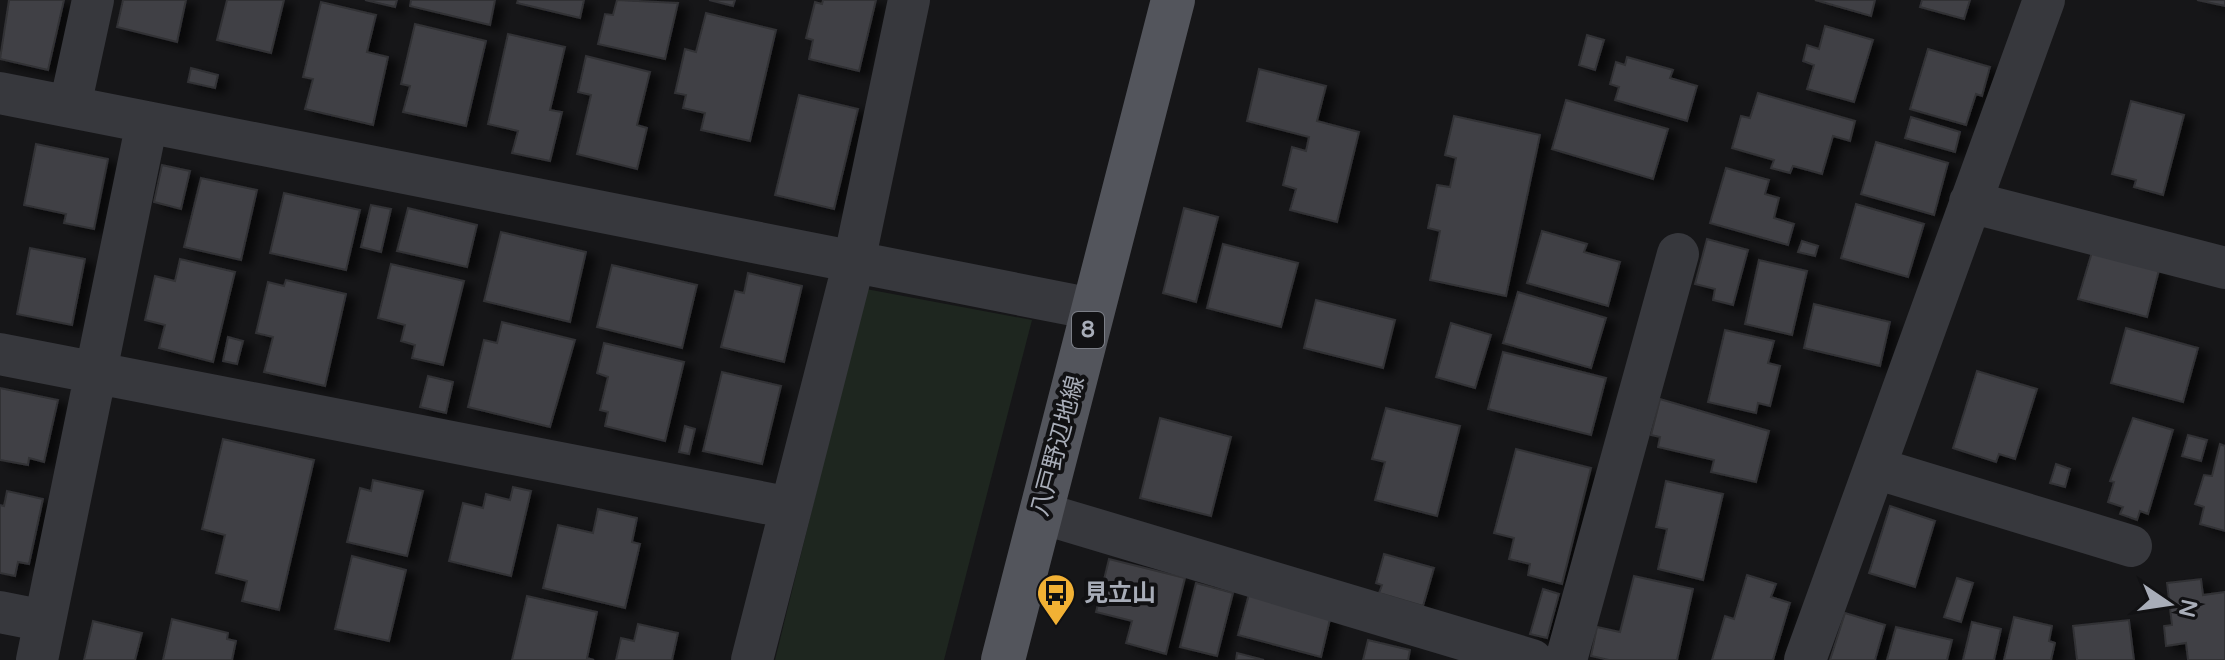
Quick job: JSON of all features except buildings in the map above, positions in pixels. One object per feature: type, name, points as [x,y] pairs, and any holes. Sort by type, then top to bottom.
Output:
[{"type":"main road","name":"八戸野辺地線","points":[[1003,660],[1173,0]]},
{"type":"street","points":[[70,106],[93,0]]},
{"type":"street","points":[[752,660],[854,262],[909,0]]},
{"type":"street","points":[[1805,660],[2044,0]]},
{"type":"street","points":[[0,93],[1093,309]]},
{"type":"street","points":[[0,612],[41,641],[147,122]]},
{"type":"street","points":[[1970,202],[2225,268]]},
{"type":"street","points":[[1566,660],[1678,254]]},
{"type":"street","points":[[0,354],[791,508]]},
{"type":"street","points":[[1875,468],[2131,546]]},
{"type":"street","points":[[1041,513],[1532,660]]},
{"type":"shaded area","points":[[866,289],[1032,320],[944,660],[775,660]]},
{"type":"place","name":"見立山","points":[[1056,627]]}]
